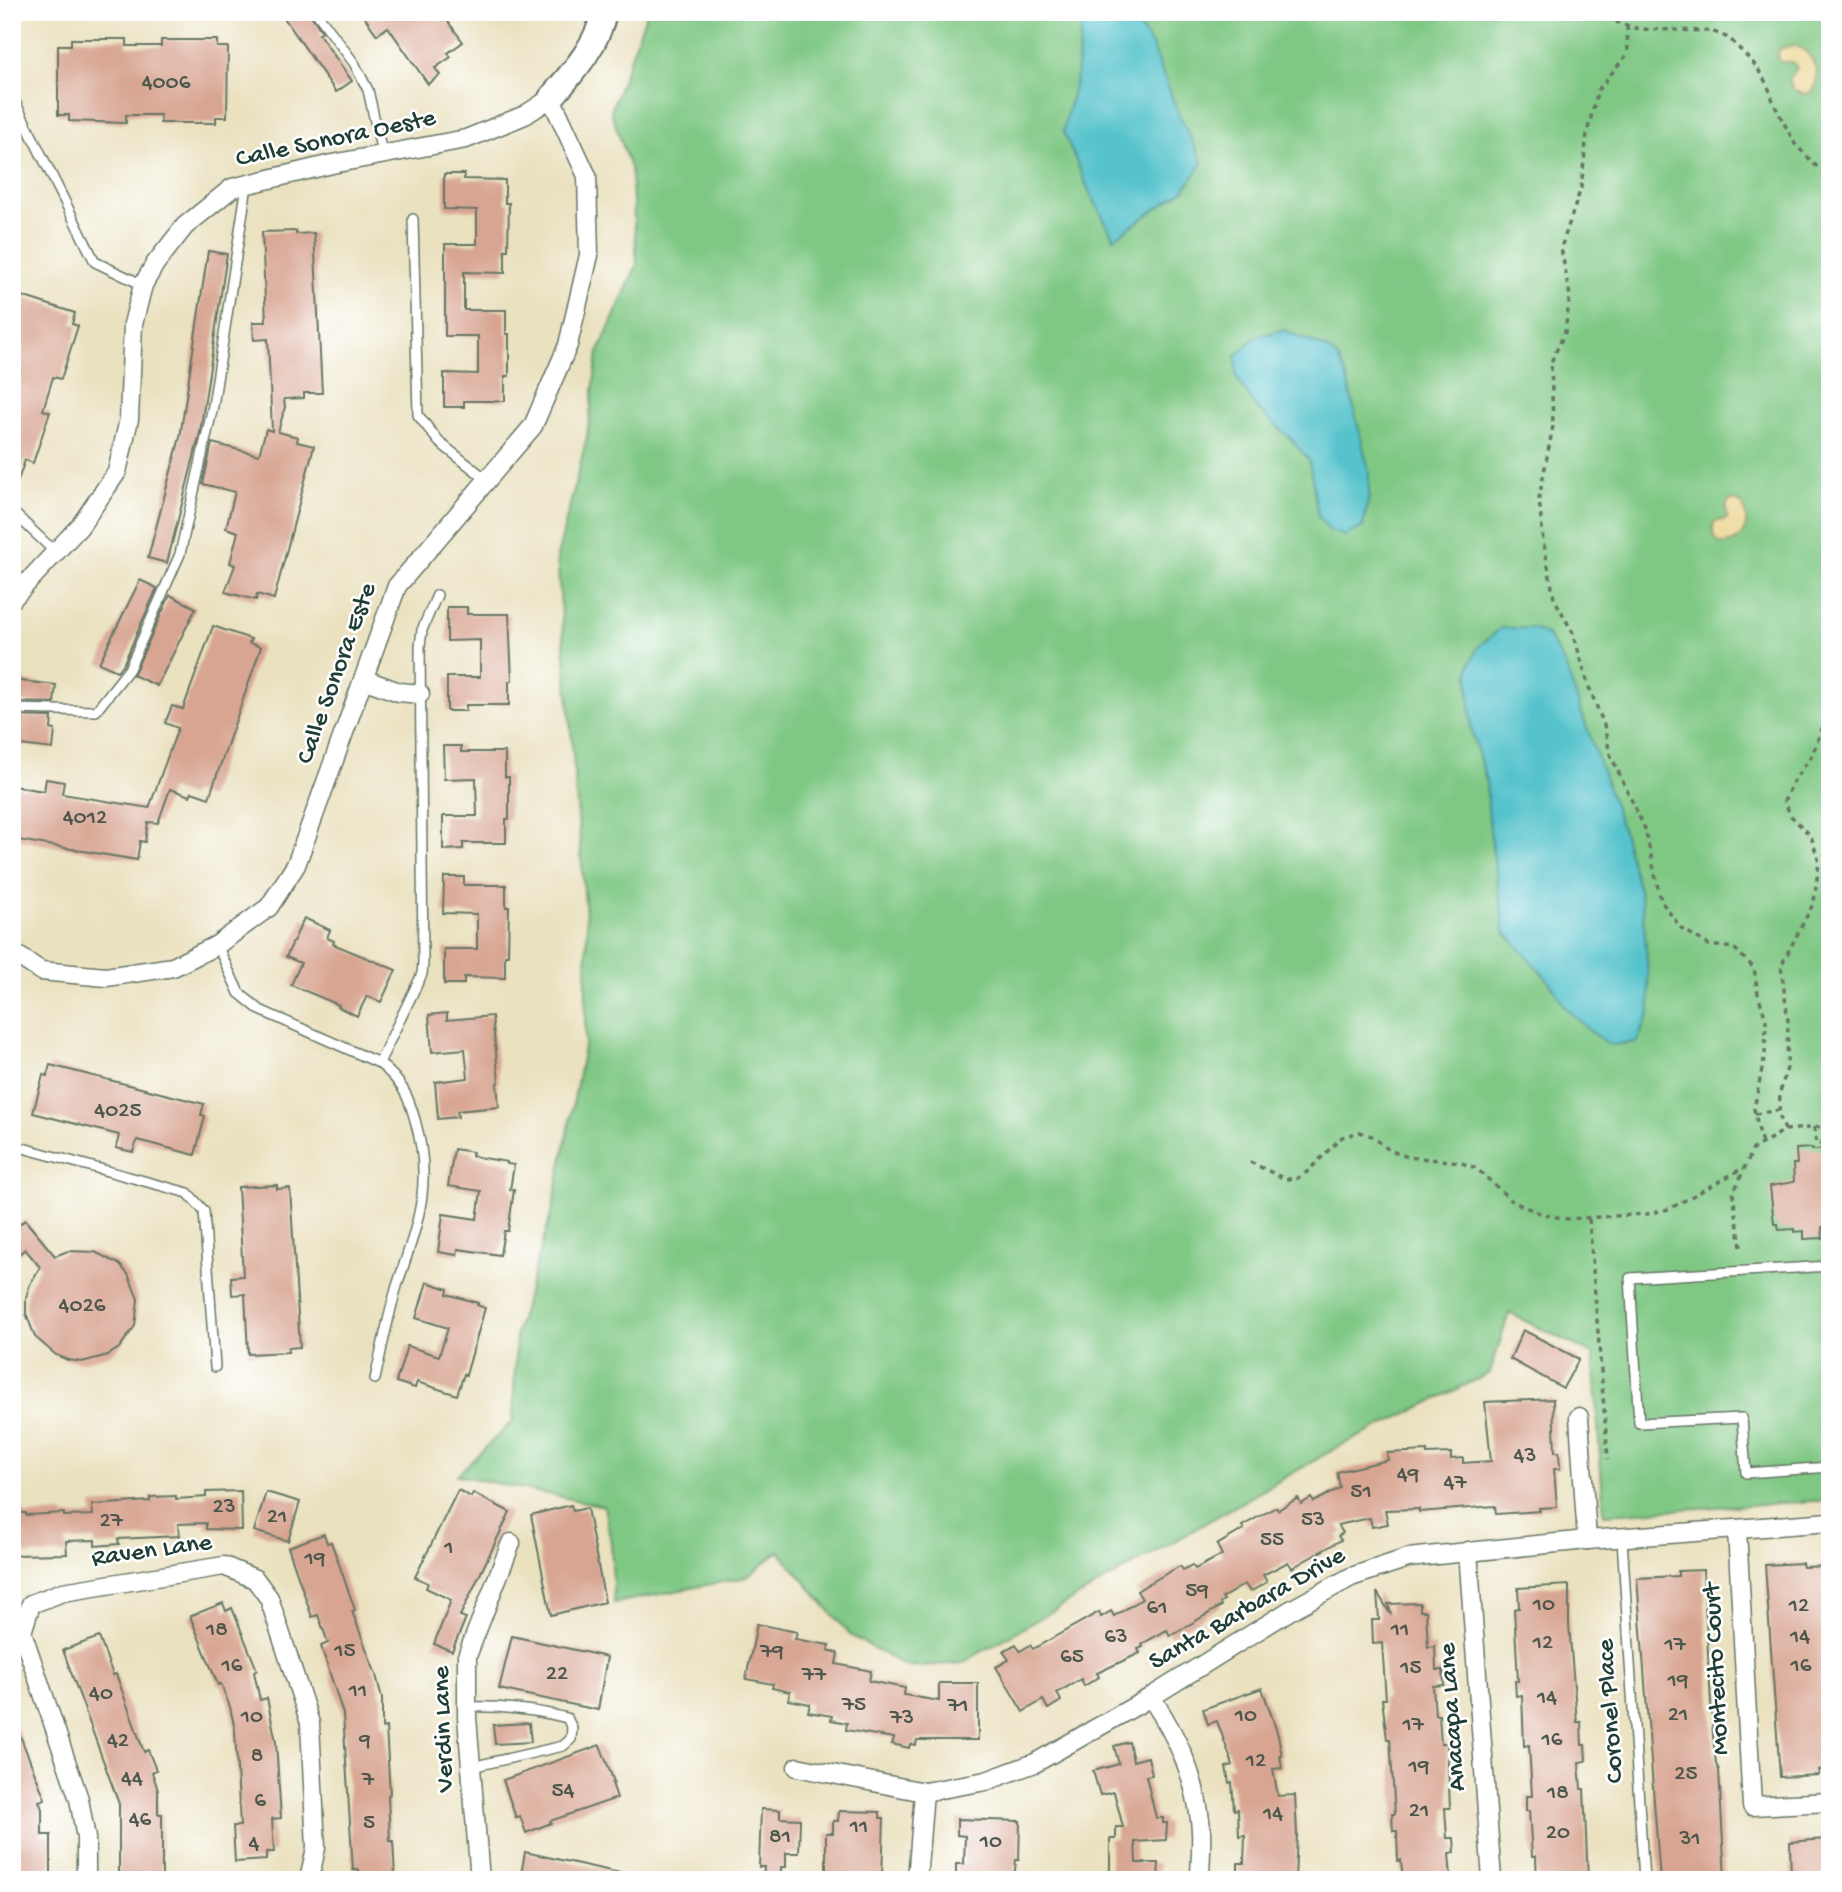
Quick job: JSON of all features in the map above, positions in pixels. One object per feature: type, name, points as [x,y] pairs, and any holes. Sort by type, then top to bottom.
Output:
[{"type":"street","points":[[551,98],[582,61],[601,25],[604,12]]},
{"type":"street","name":"Calle Sonora Oeste","points":[[12,599],[80,526],[117,472],[130,419],[133,324],[142,285],[185,226],[232,188],[382,153],[466,139],[525,115],[551,98]]},
{"type":"street","name":"Calle Sonora Este","points":[[12,952],[41,971],[106,977],[173,967],[217,945],[269,907],[296,865],[397,586],[533,426],[568,345],[589,255],[587,176],[551,98]]},
{"type":"street","points":[[363,679],[399,692],[420,694]]},
{"type":"street","points":[[1579,1417],[1587,1540]]},
{"type":"street","name":"Santa Barbara Drive","points":[[797,1767],[925,1792],[986,1781],[1035,1763],[1289,1611],[1351,1577],[1408,1558],[1587,1540],[1830,1522]]},
{"type":"street","name":"Montecito Court","points":[[1737,1530],[1752,1806],[1830,1802]]},
{"type":"street","name":"Verdin Lane","points":[[480,1880],[467,1707],[467,1656],[511,1543]]},
{"type":"street","name":"Anacapa Lane","points":[[1468,1551],[1492,1880]]},
{"type":"street","name":"Raven Lane","points":[[86,1880],[86,1838],[79,1799],[22,1633],[31,1604],[63,1591],[224,1566],[255,1579],[269,1598],[310,1723],[316,1848],[309,1880]]},
{"type":"street","points":[[1151,1696],[1175,1735],[1191,1772],[1201,1822],[1200,1880]]},
{"type":"street","points":[[918,1880],[925,1792]]},
{"type":"lane","points":[[316,12],[354,63],[368,90],[382,153]]},
{"type":"lane","points":[[12,96],[95,262],[142,285]]},
{"type":"lane","points":[[12,709],[96,711],[129,669],[180,554],[213,406],[247,184]]},
{"type":"lane","points":[[413,219],[418,415],[439,443],[486,479]]},
{"type":"lane","points":[[12,512],[55,552]]},
{"type":"lane","points":[[379,1063],[422,974],[422,629],[437,595]]},
{"type":"lane","points":[[217,945],[239,993],[260,1010],[379,1063],[394,1076],[408,1095],[423,1146],[425,1183],[413,1243],[397,1287],[375,1379]]},
{"type":"lane","points":[[12,1145],[188,1193],[204,1212],[215,1367]]},
{"type":"lane","points":[[1830,1266],[1630,1278],[1639,1423],[1742,1418],[1746,1473],[1830,1467]]},
{"type":"lane","name":"Coronel Place","points":[[1622,1539],[1644,1880]]},
{"type":"lane","points":[[467,1707],[507,1706],[537,1710],[567,1718],[572,1728],[571,1739],[563,1746],[471,1767]]},
{"type":"path","points":[[1610,12],[1618,23],[1639,29],[1711,31],[1730,38],[1756,66],[1795,144],[1815,165],[1830,173]]},
{"type":"path","points":[[1627,26],[1628,53],[1598,90],[1587,133],[1581,188],[1561,248],[1570,296],[1565,332],[1551,362],[1553,426],[1539,498],[1541,519],[1554,598],[1573,633],[1604,725],[1610,754],[1645,829],[1661,901],[1681,928],[1709,946],[1734,948],[1754,968],[1766,1020],[1765,1054],[1754,1109],[1762,1144]]},
{"type":"path","points":[[1785,1130],[1779,1110],[1788,1044],[1788,1021],[1781,966],[1814,902],[1819,862],[1811,836],[1791,816],[1784,801],[1793,782],[1812,755],[1830,708]]},
{"type":"path","points":[[1755,1114],[1779,1110]]},
{"type":"path","points":[[1741,1247],[1733,1194],[1752,1149],[1785,1130],[1830,1126]]},
{"type":"path","points":[[1814,1127],[1816,1144],[1830,1143]]},
{"type":"path","points":[[1250,1161],[1285,1179],[1296,1180],[1342,1137],[1360,1132],[1372,1136],[1389,1150],[1408,1157],[1459,1161],[1476,1168],[1513,1202],[1542,1214],[1567,1219],[1647,1214],[1669,1209],[1745,1167]]},
{"type":"path","points":[[1589,1219],[1608,1459]]},
{"type":"green space","points":[[647,12],[1830,12],[1830,1500],[1604,1514],[1593,1354],[1509,1313],[1490,1373],[1338,1447],[962,1663],[907,1667],[850,1635],[779,1551],[747,1577],[614,1603],[611,1543],[604,1506],[457,1475],[513,1421],[516,1333],[553,1208],[585,1042],[587,929],[557,557],[587,437],[598,353],[637,265],[631,171],[611,111]]},
{"type":"sand","points":[[1793,45],[1806,53],[1815,66],[1816,81],[1808,94],[1795,90],[1790,83],[1789,79],[1797,68],[1796,65],[1781,62],[1778,57],[1779,49]]},
{"type":"sand","points":[[1734,500],[1743,505],[1746,523],[1743,533],[1737,539],[1722,544],[1716,540],[1713,533],[1714,522],[1727,519],[1726,507],[1729,501]]},
{"type":"water","points":[[1080,12],[1129,12],[1152,45],[1179,115],[1203,163],[1184,190],[1114,238],[1090,193],[1063,131],[1076,78],[1082,22]]},
{"type":"water","points":[[1283,330],[1326,348],[1337,357],[1346,374],[1369,472],[1369,497],[1363,527],[1345,536],[1330,531],[1318,516],[1309,460],[1291,439],[1255,407],[1236,376],[1236,356],[1257,336]]},
{"type":"water","points":[[1501,628],[1533,628],[1548,636],[1565,665],[1622,828],[1642,901],[1647,959],[1650,1012],[1637,1042],[1610,1045],[1590,1031],[1565,1007],[1549,981],[1504,931],[1486,781],[1471,727],[1469,688],[1469,666],[1479,646]]},
{"type":"building","points":[[280,12],[309,12],[322,32],[319,34],[352,81],[336,92]]},
{"type":"building","points":[[361,12],[441,12],[463,42],[448,53],[451,57],[435,68],[440,75],[428,84],[388,27],[377,35]]},
{"type":"building","points":[[71,39],[127,39],[127,46],[161,46],[161,40],[217,40],[217,47],[228,47],[227,117],[216,117],[216,123],[160,123],[160,115],[126,115],[126,123],[69,121],[69,115],[58,115],[58,45],[71,45]]},
{"type":"building","points":[[444,174],[464,174],[464,179],[505,180],[505,203],[509,203],[505,273],[464,272],[464,310],[506,310],[509,376],[505,376],[505,401],[464,401],[464,407],[444,407],[444,373],[478,374],[478,336],[445,336],[445,244],[477,244],[477,210],[444,209]]},
{"type":"building","points":[[296,231],[296,234],[314,233],[322,393],[304,393],[304,398],[284,399],[285,407],[278,432],[298,437],[297,442],[314,446],[274,599],[257,594],[256,600],[225,592],[235,565],[230,563],[238,532],[226,528],[235,492],[203,484],[212,443],[259,455],[266,429],[272,431],[268,339],[254,340],[253,322],[266,322],[262,232]]},
{"type":"building","points":[[208,251],[227,254],[200,433],[167,563],[148,558],[180,437]]},
{"type":"building","points":[[12,293],[75,313],[72,324],[78,326],[61,379],[53,377],[43,410],[50,412],[33,463],[25,460],[15,489],[12,489]]},
{"type":"building","points":[[140,580],[157,588],[123,665],[117,671],[99,663]]},
{"type":"building","points":[[170,595],[196,608],[157,686],[133,675]]},
{"type":"building","points":[[447,607],[467,607],[467,614],[509,614],[512,681],[509,681],[509,705],[466,705],[466,711],[447,711],[447,677],[480,677],[480,640],[447,641]]},
{"type":"building","points":[[213,626],[251,639],[249,643],[261,647],[209,798],[192,792],[190,796],[170,789],[158,823],[148,822],[145,842],[140,841],[137,860],[12,839],[12,786],[44,791],[46,779],[64,782],[62,794],[149,808],[178,728],[165,723],[172,706],[183,709]]},
{"type":"building","points":[[12,680],[56,685],[54,703],[12,702]]},
{"type":"building","points":[[12,716],[52,717],[51,729],[55,730],[53,749],[12,744]]},
{"type":"building","points":[[443,746],[461,746],[461,752],[505,752],[505,777],[509,777],[506,843],[463,843],[463,849],[443,850],[443,816],[477,816],[476,778],[444,779]]},
{"type":"building","points":[[444,877],[464,877],[464,885],[506,885],[506,907],[509,907],[505,978],[464,977],[464,984],[444,984],[444,949],[477,949],[477,914],[443,913]]},
{"type":"building","points":[[304,918],[330,930],[327,938],[334,941],[333,944],[396,970],[381,1002],[367,996],[357,1016],[338,1007],[339,1005],[291,985],[301,963],[286,957]]},
{"type":"building","points":[[447,1013],[447,1020],[492,1016],[499,1107],[457,1111],[458,1117],[438,1119],[435,1082],[468,1078],[465,1049],[432,1052],[429,1015]]},
{"type":"building","points":[[50,1065],[204,1104],[201,1115],[205,1116],[195,1155],[137,1140],[133,1152],[116,1148],[119,1135],[33,1113],[43,1075],[47,1076]]},
{"type":"building","points":[[454,1149],[473,1152],[472,1156],[514,1165],[510,1190],[514,1190],[508,1231],[504,1231],[500,1255],[458,1249],[457,1255],[438,1252],[443,1214],[477,1219],[481,1191],[448,1186]]},
{"type":"building","points":[[1796,1149],[1830,1149],[1830,1226],[1822,1227],[1823,1238],[1804,1239],[1804,1231],[1779,1230],[1778,1224],[1774,1224],[1770,1186],[1794,1182]]},
{"type":"building","points":[[277,1185],[277,1189],[290,1188],[300,1347],[288,1348],[288,1352],[248,1354],[245,1294],[232,1295],[231,1277],[243,1276],[238,1187]]},
{"type":"building","points":[[25,1220],[55,1256],[68,1251],[95,1252],[119,1264],[128,1274],[138,1299],[135,1326],[119,1348],[108,1355],[82,1362],[56,1355],[35,1337],[26,1313],[26,1299],[29,1286],[40,1267],[25,1249],[19,1254],[12,1246],[12,1230]]},
{"type":"building","points":[[427,1282],[448,1289],[447,1294],[478,1303],[477,1305],[485,1308],[466,1375],[464,1374],[457,1395],[417,1382],[415,1388],[396,1382],[407,1346],[439,1356],[448,1328],[416,1318]]},
{"type":"building","points":[[1523,1330],[1579,1359],[1563,1388],[1510,1359]]},
{"type":"building","points":[[1553,1399],[1555,1452],[1559,1452],[1560,1469],[1554,1469],[1557,1507],[1496,1514],[1495,1506],[1419,1512],[1419,1509],[1385,1510],[1388,1524],[1372,1527],[1370,1518],[1338,1525],[1343,1533],[1338,1536],[1341,1540],[1292,1568],[1288,1562],[1263,1575],[1267,1582],[1250,1592],[1245,1584],[1222,1598],[1224,1600],[1220,1603],[1221,1606],[1170,1636],[1167,1630],[1142,1644],[1143,1647],[1138,1649],[1140,1653],[1097,1673],[1099,1677],[1084,1686],[1081,1679],[1057,1693],[1061,1701],[1048,1709],[1043,1700],[1023,1712],[996,1667],[1009,1660],[1003,1651],[1016,1644],[1020,1651],[1030,1645],[1033,1649],[1099,1612],[1101,1617],[1111,1611],[1114,1616],[1142,1599],[1137,1591],[1148,1584],[1180,1566],[1183,1570],[1192,1565],[1195,1569],[1222,1555],[1217,1545],[1244,1529],[1242,1526],[1276,1507],[1278,1510],[1298,1498],[1301,1504],[1311,1498],[1314,1502],[1340,1488],[1337,1472],[1388,1460],[1387,1453],[1427,1451],[1427,1454],[1451,1453],[1451,1459],[1463,1458],[1463,1463],[1491,1461],[1485,1402]]},
{"type":"building","points":[[458,1490],[471,1497],[473,1493],[510,1512],[460,1616],[466,1618],[452,1651],[434,1644],[451,1600],[426,1588],[428,1583],[415,1577]]},
{"type":"building","points":[[241,1491],[242,1530],[206,1529],[206,1523],[178,1524],[179,1536],[118,1539],[119,1544],[95,1546],[95,1540],[66,1541],[67,1554],[12,1555],[12,1513],[93,1515],[92,1505],[150,1501],[150,1497],[206,1497],[206,1492]]},
{"type":"building","points":[[266,1492],[300,1502],[288,1541],[254,1531]]},
{"type":"building","points":[[571,1505],[573,1511],[587,1508],[605,1602],[551,1615],[531,1515]]},
{"type":"building","points":[[324,1534],[327,1543],[331,1542],[339,1564],[382,1698],[382,1728],[386,1727],[390,1794],[390,1841],[393,1841],[395,1876],[359,1878],[359,1870],[353,1870],[343,1714],[321,1646],[328,1643],[318,1615],[312,1617],[288,1547]]},
{"type":"building","points":[[1802,1563],[1803,1567],[1830,1566],[1830,1769],[1819,1770],[1819,1775],[1780,1777],[1765,1565]]},
{"type":"building","points":[[1703,1570],[1725,1880],[1660,1880],[1637,1578],[1678,1576],[1678,1571]]},
{"type":"building","points":[[1569,1585],[1569,1625],[1577,1722],[1581,1722],[1582,1745],[1585,1745],[1586,1761],[1579,1762],[1581,1789],[1584,1789],[1588,1880],[1537,1880],[1536,1856],[1532,1856],[1529,1811],[1526,1811],[1526,1796],[1532,1796],[1529,1745],[1524,1746],[1522,1695],[1516,1696],[1515,1681],[1518,1681],[1514,1609],[1519,1608],[1518,1588]]},
{"type":"building","points":[[1377,1592],[1391,1615],[1388,1604],[1420,1603],[1420,1611],[1426,1611],[1428,1647],[1435,1646],[1436,1670],[1443,1670],[1444,1685],[1433,1686],[1441,1743],[1447,1743],[1450,1808],[1445,1808],[1447,1838],[1454,1838],[1455,1852],[1449,1853],[1451,1878],[1403,1880],[1401,1860],[1398,1861],[1397,1831],[1393,1831],[1392,1814],[1395,1814],[1390,1739],[1387,1739],[1382,1699],[1386,1699],[1382,1643],[1373,1644],[1372,1620],[1379,1620]]},
{"type":"building","points":[[223,1603],[226,1611],[232,1608],[257,1670],[254,1672],[260,1700],[267,1698],[276,1742],[281,1818],[272,1819],[274,1852],[266,1852],[266,1860],[235,1862],[233,1826],[240,1826],[235,1730],[221,1684],[218,1685],[190,1616]]},
{"type":"building","points":[[757,1624],[797,1632],[795,1639],[829,1645],[828,1650],[838,1653],[836,1664],[871,1671],[869,1681],[905,1688],[904,1695],[939,1701],[939,1683],[978,1683],[978,1740],[917,1740],[916,1745],[910,1744],[909,1748],[892,1744],[894,1738],[846,1730],[847,1723],[831,1720],[832,1716],[808,1712],[810,1704],[789,1700],[790,1692],[772,1688],[773,1684],[746,1679]]},
{"type":"building","points":[[512,1636],[607,1657],[598,1710],[499,1689]]},
{"type":"building","points":[[99,1637],[113,1675],[116,1674],[144,1752],[148,1750],[156,1770],[152,1772],[158,1790],[158,1814],[162,1814],[162,1880],[126,1880],[126,1873],[119,1873],[119,1804],[63,1650]]},
{"type":"building","points":[[1262,1688],[1282,1756],[1282,1768],[1273,1769],[1278,1796],[1295,1795],[1295,1880],[1238,1880],[1238,1863],[1244,1863],[1245,1835],[1239,1836],[1238,1809],[1234,1810],[1232,1782],[1229,1783],[1226,1767],[1233,1765],[1217,1721],[1208,1724],[1203,1709]]},
{"type":"building","points":[[12,1715],[45,1799],[39,1801],[42,1809],[42,1835],[51,1835],[51,1880],[12,1880]]},
{"type":"building","points":[[529,1723],[531,1742],[495,1744],[493,1725]]},
{"type":"building","points":[[1129,1742],[1133,1761],[1148,1757],[1152,1775],[1146,1776],[1156,1818],[1163,1818],[1163,1823],[1167,1823],[1166,1840],[1135,1842],[1136,1863],[1159,1863],[1158,1880],[1110,1880],[1110,1839],[1116,1839],[1116,1827],[1123,1827],[1114,1792],[1100,1795],[1093,1771],[1119,1764],[1114,1746]]},
{"type":"building","points":[[600,1745],[617,1798],[550,1821],[551,1823],[526,1833],[520,1816],[516,1818],[503,1780]]},
{"type":"building","points":[[761,1809],[780,1810],[780,1818],[800,1819],[799,1853],[786,1853],[786,1867],[781,1867],[781,1880],[763,1880],[764,1867],[759,1867]]},
{"type":"building","points":[[839,1811],[880,1812],[880,1818],[884,1818],[882,1878],[826,1880],[826,1833],[833,1833],[833,1821],[838,1821]]},
{"type":"building","points":[[957,1819],[1020,1821],[1019,1860],[1016,1860],[1014,1880],[956,1880],[956,1864],[964,1864],[965,1836],[957,1835]]},
{"type":"building","points":[[1825,1839],[1826,1843],[1830,1843],[1830,1880],[1791,1880],[1790,1842]]},
{"type":"building","points":[[525,1852],[620,1873],[619,1880],[520,1880]]}]
